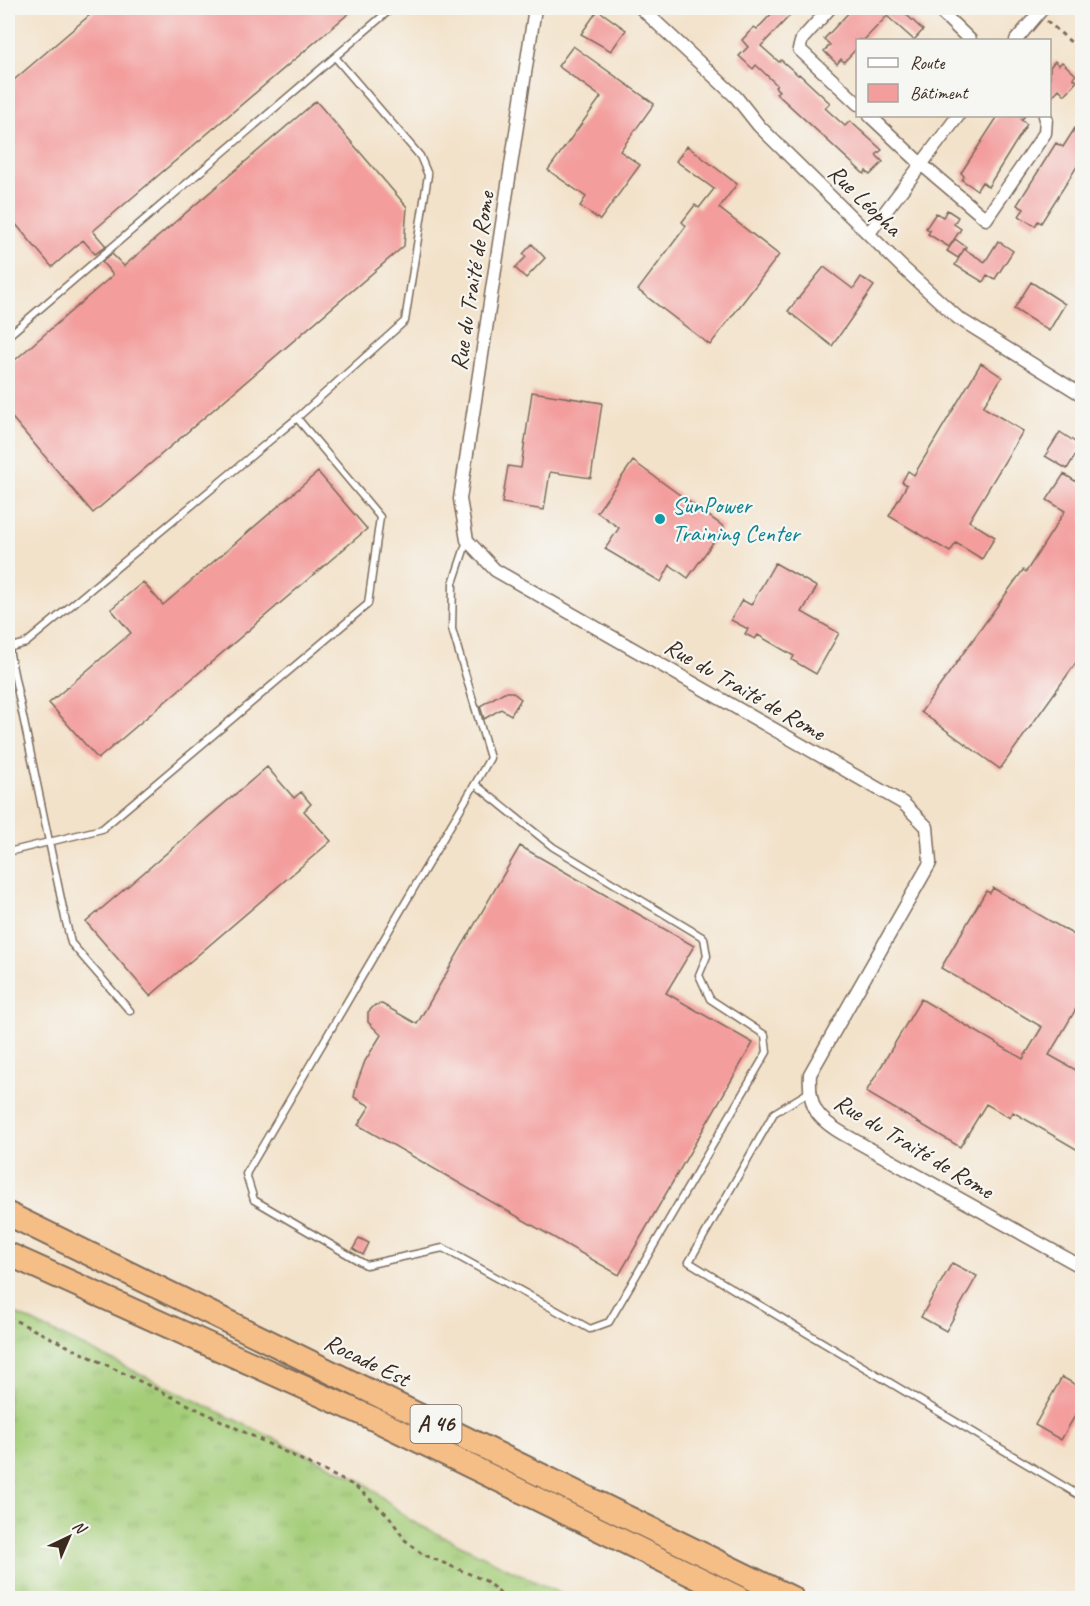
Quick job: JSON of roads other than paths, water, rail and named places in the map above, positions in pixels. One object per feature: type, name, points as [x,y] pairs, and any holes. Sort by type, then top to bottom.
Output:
[{"type":"highway","name":"Rocade Est","points":[[8,1214],[792,1599]]},
{"type":"highway","name":"A 46","points":[[8,1241],[301,1386]]},
{"type":"highway","points":[[8,1254],[301,1386]]},
{"type":"highway","name":"Rocade Est","points":[[301,1386],[372,1418],[739,1599]]},
{"type":"street","name":"Rue du Traité de Rome","points":[[535,8],[460,499],[467,540],[495,570],[903,803],[927,827],[930,862],[810,1074],[809,1092],[814,1110],[826,1124],[1083,1268]]},
{"type":"street","name":"Rue Léopha","points":[[643,8],[736,97],[759,126],[902,267],[958,318],[1083,395]]},
{"type":"street","points":[[830,8],[802,39],[799,49],[856,102]]},
{"type":"street","points":[[936,8],[969,39]]},
{"type":"street","points":[[1017,39],[1040,10]]},
{"type":"street","points":[[871,117],[921,164],[986,219],[1045,133],[1045,117]]},
{"type":"street","points":[[869,233],[957,117]]},
{"type":"lane","points":[[8,336],[392,8]]},
{"type":"lane","points":[[129,1011],[71,943],[8,646],[26,643],[297,418],[405,321],[428,175],[420,156],[335,57]]},
{"type":"lane","points":[[8,852],[102,829],[368,604],[380,517],[297,418]]},
{"type":"lane","points":[[467,540],[453,583],[452,629],[490,758],[246,1174],[254,1200],[366,1265],[443,1248],[590,1329],[609,1322],[767,1052],[765,1035],[710,999],[699,975],[707,956],[704,938],[553,847],[475,784]]},
{"type":"lane","points":[[809,1092],[774,1113],[689,1262],[1083,1497]]},
{"type":"place","name":"SunPower Training Center","points":[[660,519]]}]
